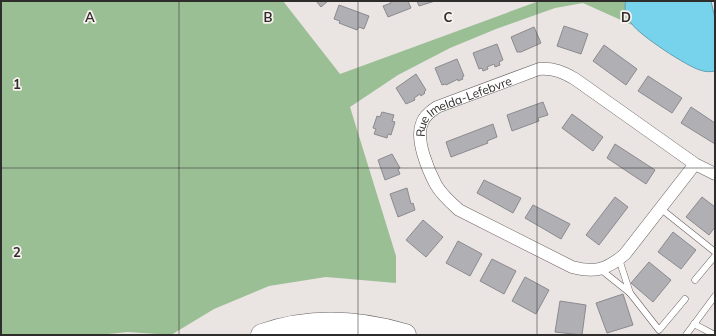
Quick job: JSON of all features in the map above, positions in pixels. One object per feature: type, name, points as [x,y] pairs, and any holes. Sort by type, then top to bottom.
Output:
[{"type":"highway","points":[[262,335],[299,326],[334,323],[369,326],[405,335]]},
{"type":"street","name":"Rue Imelda-Lefebvre","points":[[695,164],[613,265],[600,269],[584,270],[572,267],[459,210],[451,203],[436,184],[422,148],[419,134],[422,122],[428,113],[436,107],[539,69],[551,68],[562,71],[576,79],[695,164],[715,174]]},
{"type":"lane","points":[[660,208],[715,252]]},
{"type":"lane","points":[[696,280],[715,256]]},
{"type":"lane","points":[[619,259],[630,293]]},
{"type":"lane","points":[[600,269],[630,293],[659,330]]},
{"type":"lane","points":[[654,335],[684,299]]},
{"type":"lane","points":[[686,335],[714,300]]},
{"type":"lane","points":[[694,324],[715,335]]},
{"type":"green space","points":[[1,1],[283,1],[340,74],[539,1],[626,1],[627,15],[632,25],[583,3],[555,8],[496,29],[450,48],[398,75],[350,107],[396,256],[396,283],[326,277],[269,286],[214,309],[171,335],[128,332],[98,335],[1,335]]},
{"type":"water","points":[[626,1],[711,1],[715,18],[715,71],[702,71],[694,68],[664,50],[636,29],[626,13]]},
{"type":"building","points":[[316,1],[328,1],[321,7]]},
{"type":"building","points":[[390,1],[408,1],[411,8],[388,17],[383,6],[391,3]]},
{"type":"building","points":[[417,1],[435,1],[419,6]]},
{"type":"building","points":[[339,5],[369,16],[364,29],[359,27],[357,30],[339,23],[340,21],[334,19]]},
{"type":"building","points":[[564,26],[588,34],[581,54],[557,46]]},
{"type":"building","points":[[534,27],[541,43],[521,52],[517,52],[511,37]]},
{"type":"building","points":[[497,44],[503,60],[499,62],[500,65],[495,67],[494,64],[487,67],[488,69],[483,71],[482,68],[479,69],[473,53]]},
{"type":"building","points":[[604,45],[637,69],[626,85],[593,61]]},
{"type":"building","points":[[457,59],[464,76],[462,77],[463,79],[458,81],[458,79],[446,85],[442,85],[435,68]]},
{"type":"building","points":[[416,74],[426,90],[424,92],[425,93],[421,96],[420,94],[414,98],[415,100],[406,104],[396,88]]},
{"type":"building","points":[[648,76],[682,98],[672,113],[638,91]]},
{"type":"building","points":[[543,102],[548,115],[538,118],[539,121],[512,131],[507,115]]},
{"type":"building","points":[[691,107],[715,123],[715,144],[681,123]]},
{"type":"building","points":[[382,112],[394,115],[392,121],[395,122],[391,135],[388,134],[387,138],[374,134],[376,129],[373,128],[377,116],[380,117]]},
{"type":"building","points":[[572,114],[603,137],[593,151],[562,128]]},
{"type":"building","points":[[493,124],[497,137],[487,141],[488,143],[451,157],[446,142]]},
{"type":"building","points":[[615,144],[655,170],[646,184],[607,158]]},
{"type":"building","points":[[392,154],[400,168],[398,169],[400,174],[385,180],[378,160]]},
{"type":"building","points":[[484,180],[521,198],[513,213],[477,193]]},
{"type":"building","points":[[407,188],[411,204],[413,203],[415,210],[398,217],[390,194]]},
{"type":"building","points":[[615,197],[628,207],[599,245],[586,235]]},
{"type":"building","points":[[702,197],[715,207],[715,227],[709,235],[686,217]]},
{"type":"building","points":[[533,205],[570,224],[561,239],[525,218]]},
{"type":"building","points":[[423,220],[443,237],[426,257],[406,240]]},
{"type":"building","points":[[673,232],[696,250],[681,269],[658,252]]},
{"type":"building","points":[[458,241],[482,254],[470,276],[446,263]]},
{"type":"building","points":[[492,259],[516,271],[504,294],[480,281]]},
{"type":"building","points":[[649,262],[671,280],[653,302],[631,283]]},
{"type":"building","points":[[525,277],[549,290],[536,314],[512,301]]},
{"type":"building","points":[[623,294],[633,325],[607,333],[596,303]]},
{"type":"building","points":[[560,301],[586,305],[582,335],[555,332]]}]
